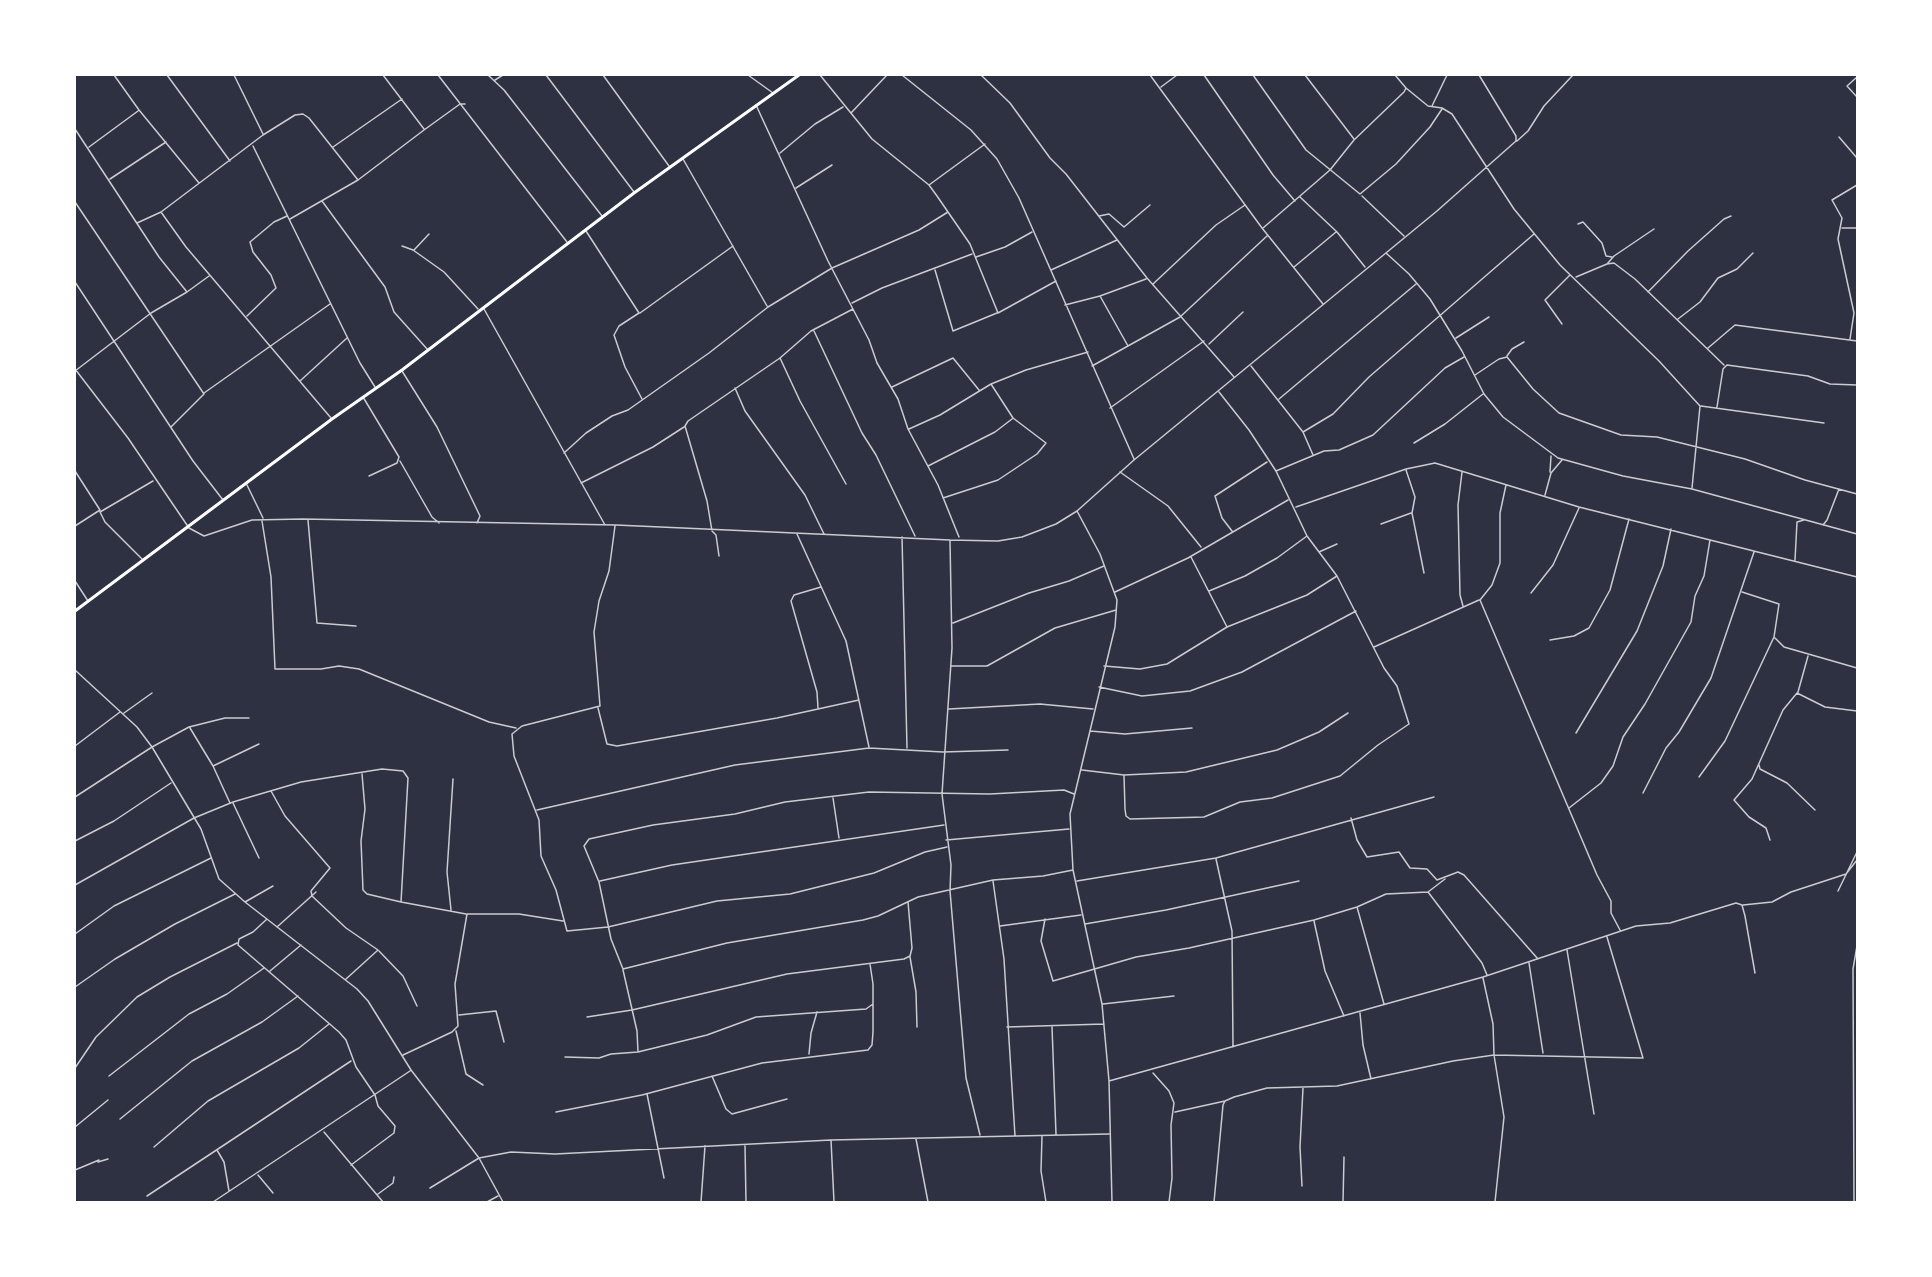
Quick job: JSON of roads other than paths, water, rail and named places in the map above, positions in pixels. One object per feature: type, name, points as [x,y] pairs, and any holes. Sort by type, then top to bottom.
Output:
[{"type":"main road","points":[[75,611],[332,419],[428,351],[634,192],[671,168],[799,75]]},
{"type":"street","points":[[114,75],[139,110],[200,183]]},
{"type":"street","points":[[167,75],[230,161]]},
{"type":"street","points":[[234,75],[263,135]]},
{"type":"street","points":[[383,75],[424,130]]},
{"type":"street","points":[[438,75],[568,243]]},
{"type":"street","points":[[489,75],[602,217]]},
{"type":"street","points":[[495,81],[503,75]]},
{"type":"street","points":[[546,75],[634,192]]},
{"type":"street","points":[[603,75],[671,168]]},
{"type":"street","points":[[748,75],[773,94]]},
{"type":"street","points":[[820,75],[843,106],[879,146],[928,185],[974,253],[998,313]]},
{"type":"street","points":[[850,114],[886,75]]},
{"type":"street","points":[[902,75],[985,144],[997,159],[1019,198],[1134,460]]},
{"type":"street","points":[[981,75],[1010,103],[1050,158],[1066,174],[1147,278],[1180,317],[1204,340],[1234,377]]},
{"type":"street","points":[[1150,75],[1268,236],[1324,304]]},
{"type":"street","points":[[1160,88],[1177,75]]},
{"type":"street","points":[[1204,75],[1273,175],[1296,201]]},
{"type":"street","points":[[1253,75],[1306,150],[1360,194],[1405,236]]},
{"type":"street","points":[[1305,75],[1354,140]]},
{"type":"street","points":[[1395,75],[1421,102],[1431,107],[1442,108],[1452,114],[1486,168],[1534,234],[1586,292],[1659,361],[1700,406],[1717,406],[1824,423]]},
{"type":"street","points":[[1431,107],[1448,75]]},
{"type":"street","points":[[1479,75],[1516,136],[1516,141]]},
{"type":"street","points":[[210,276],[151,313],[75,370],[128,438],[154,480],[189,528],[199,535],[209,536],[235,524],[263,519],[308,519],[616,525],[712,531],[998,541],[1022,537],[1056,524],[1077,511],[1134,460],[1486,168],[1528,131],[1544,105],[1573,75]]},
{"type":"street","points":[[1857,77],[1847,86],[1857,97]]},
{"type":"street","points":[[1262,228],[1330,170],[1354,140],[1386,111],[1406,88]]},
{"type":"street","points":[[333,148],[356,129],[402,99]]},
{"type":"street","points":[[290,220],[358,180],[460,104],[465,104]]},
{"type":"street","points":[[756,105],[832,268],[869,340],[877,363],[891,387],[908,429],[943,498],[959,538]]},
{"type":"street","points":[[780,153],[815,124],[843,106]]},
{"type":"street","points":[[1360,194],[1396,164],[1430,127],[1442,108]]},
{"type":"street","points":[[88,148],[139,110]]},
{"type":"street","points":[[137,223],[161,212],[263,135],[295,114],[303,114],[326,136],[358,180]]},
{"type":"street","points":[[75,129],[159,257],[187,292]]},
{"type":"street","points":[[1839,137],[1857,158]]},
{"type":"street","points":[[109,180],[167,142]]},
{"type":"street","points":[[252,144],[348,338],[376,388]]},
{"type":"street","points":[[928,185],[985,144]]},
{"type":"street","points":[[682,159],[768,307]]},
{"type":"street","points":[[795,188],[832,165]]},
{"type":"street","points":[[1850,339],[1854,313],[1838,239],[1842,218],[1832,202],[1833,197],[1857,185]]},
{"type":"street","points":[[1300,197],[1337,232],[1366,268]]},
{"type":"street","points":[[321,200],[385,287],[394,312],[428,351]]},
{"type":"street","points":[[75,202],[204,394]]},
{"type":"street","points":[[1099,216],[1109,214],[1124,227],[1150,205]]},
{"type":"street","points":[[1153,284],[1216,225],[1245,205]]},
{"type":"street","points":[[161,212],[210,276],[332,419]]},
{"type":"street","points":[[564,453],[585,433],[642,400],[768,307],[832,268],[919,230],[948,212]]},
{"type":"street","points":[[245,317],[276,288],[271,276],[253,252],[250,242],[268,227],[288,216]]},
{"type":"street","points":[[1648,293],[1688,251],[1724,219],[1731,216]]},
{"type":"street","points":[[1578,224],[1583,222],[1602,243],[1606,256],[1613,257]]},
{"type":"street","points":[[1841,228],[1857,228]]},
{"type":"street","points":[[585,229],[639,313]]},
{"type":"street","points":[[1607,264],[1613,257],[1654,229]]},
{"type":"street","points":[[975,257],[1005,247],[1033,232]]},
{"type":"street","points":[[1293,267],[1337,232]]},
{"type":"street","points":[[413,250],[429,234],[416,248]]},
{"type":"street","points":[[1303,432],[1333,414],[1369,377],[1534,234]]},
{"type":"street","points":[[1092,366],[1180,317],[1268,236]]},
{"type":"street","points":[[1051,270],[1118,239]]},
{"type":"street","points":[[402,246],[413,250],[444,272],[479,310]]},
{"type":"street","points":[[642,400],[625,367],[615,335],[619,326],[733,246]]},
{"type":"street","points":[[1385,252],[1417,283],[1441,316],[1484,394],[1503,417],[1551,454],[1562,460],[1623,476],[1692,489],[1857,534]]},
{"type":"street","points":[[851,303],[882,288],[974,253]]},
{"type":"street","points":[[1678,320],[1700,302],[1718,279],[1737,269],[1753,253]]},
{"type":"street","points":[[1575,278],[1610,262],[1618,266],[1725,365],[1747,366],[1808,376],[1830,384],[1857,385]]},
{"type":"street","points":[[935,270],[953,331],[998,313],[1056,281]]},
{"type":"street","points":[[1562,324],[1545,300],[1571,274]]},
{"type":"street","points":[[1064,305],[1100,296],[1147,278]]},
{"type":"street","points":[[75,282],[171,427],[223,500]]},
{"type":"street","points":[[1279,399],[1417,283]]},
{"type":"street","points":[[1100,296],[1128,347]]},
{"type":"street","points":[[171,427],[204,394],[331,303]]},
{"type":"street","points":[[483,307],[605,526]]},
{"type":"street","points":[[581,483],[654,447],[780,358],[813,330],[854,309]]},
{"type":"street","points":[[1208,345],[1244,312]]},
{"type":"street","points":[[1455,339],[1488,317]]},
{"type":"street","points":[[1708,348],[1735,325],[1857,341]]},
{"type":"street","points":[[813,330],[862,434],[876,455],[916,538]]},
{"type":"street","points":[[300,381],[348,338]]},
{"type":"street","points":[[1110,408],[1204,340]]},
{"type":"street","points":[[1474,376],[1499,359],[1507,357],[1512,349],[1524,342]]},
{"type":"street","points":[[908,429],[940,415],[991,384],[1026,370],[1088,352]]},
{"type":"street","points":[[1276,471],[1324,451],[1339,450],[1373,435],[1445,368],[1465,356]]},
{"type":"street","points":[[1507,357],[1533,389],[1559,413],[1620,435],[1657,436],[1745,459],[1805,480],[1857,494]]},
{"type":"street","points":[[780,358],[800,401],[846,484]]},
{"type":"street","points":[[891,387],[953,358],[979,390]]},
{"type":"street","points":[[1251,365],[1303,432],[1313,455]]},
{"type":"street","points":[[1717,406],[1725,365]]},
{"type":"street","points":[[402,370],[433,420],[480,516],[477,524]]},
{"type":"street","points":[[943,498],[998,480],[1044,447],[1046,443],[1012,418],[991,384]]},
{"type":"street","points":[[735,388],[745,411],[805,495],[824,534]]},
{"type":"street","points":[[1124,775],[1126,816],[1130,819],[1204,817],[1240,802],[1272,798],[1340,776],[1378,745],[1409,724],[1396,686],[1337,576],[1307,536],[1276,471],[1249,430],[1218,392]]},
{"type":"street","points":[[1414,443],[1445,424],[1484,394]]},
{"type":"street","points":[[363,397],[432,517],[440,523]]},
{"type":"street","points":[[1692,489],[1700,406]]},
{"type":"street","points":[[928,466],[995,432],[1012,418]]},
{"type":"street","points":[[685,426],[707,501],[712,531],[716,535],[719,556]]},
{"type":"street","points":[[1545,495],[1550,476],[1551,454]]},
{"type":"street","points":[[369,476],[399,460]]},
{"type":"street","points":[[1550,476],[1562,460]]},
{"type":"street","points":[[1233,533],[1222,518],[1215,496],[1268,461]]},
{"type":"street","points":[[1295,507],[1406,469],[1435,463],[1580,507],[1857,577]]},
{"type":"street","points":[[1406,469],[1415,497],[1412,513],[1424,573]]},
{"type":"street","points":[[75,471],[105,522],[143,560]]},
{"type":"street","points":[[1463,471],[1458,505],[1460,595],[1463,606]]},
{"type":"street","points":[[1120,472],[1168,506],[1202,548]]},
{"type":"street","points":[[75,526],[154,480]]},
{"type":"street","points":[[247,484],[263,519],[271,577],[275,669],[321,669],[339,666],[359,669],[480,719],[517,728],[598,707]]},
{"type":"street","points":[[1374,648],[1480,600],[1492,585],[1500,563],[1498,529],[1506,484]]},
{"type":"street","points":[[1822,525],[1825,524],[1839,488]]},
{"type":"street","points":[[1115,592],[1190,557],[1289,499]]},
{"type":"street","points":[[1531,593],[1553,565],[1580,507]]},
{"type":"street","points":[[1077,511],[1115,592],[1117,609],[1111,644],[1074,794],[1070,829],[1073,870],[1102,1004],[1109,1081],[1112,1202]]},
{"type":"street","points":[[1381,524],[1412,513]]},
{"type":"street","points":[[1794,516],[1797,522],[1795,561]]},
{"type":"street","points":[[308,519],[317,623],[356,626]]},
{"type":"street","points":[[1550,640],[1574,636],[1589,628],[1610,590],[1629,519]]},
{"type":"street","points":[[1797,522],[1806,520]]},
{"type":"street","points":[[616,525],[609,571],[598,601],[594,632],[601,701],[598,707],[607,744],[617,746],[777,718],[859,700]]},
{"type":"street","points":[[1576,733],[1637,631],[1663,566],[1671,529]]},
{"type":"street","points":[[797,534],[846,641],[869,748]]},
{"type":"street","points":[[1209,591],[1245,576],[1277,558],[1307,536]]},
{"type":"street","points":[[902,537],[907,749]]},
{"type":"street","points":[[1568,808],[1602,783],[1613,766],[1623,737],[1645,704],[1691,622],[1695,596],[1704,576],[1711,539]]},
{"type":"street","points":[[950,540],[951,666],[943,752],[942,794],[944,825],[951,865],[950,891],[966,1078],[981,1136]]},
{"type":"street","points":[[1319,552],[1336,544]]},
{"type":"street","points":[[1643,793],[1666,748],[1679,732],[1711,678],[1755,551]]},
{"type":"street","points":[[1190,557],[1227,627]]},
{"type":"street","points":[[952,623],[1104,566]]},
{"type":"street","points":[[1104,666],[1140,669],[1167,664],[1227,627],[1308,595],[1337,576]]},
{"type":"street","points":[[75,581],[88,602]]},
{"type":"street","points":[[818,708],[817,692],[791,601],[794,595],[822,586]]},
{"type":"street","points":[[1699,777],[1725,741],[1774,637],[1779,604],[1741,591]]},
{"type":"street","points":[[1480,600],[1597,875],[1611,901],[1611,913],[1621,931]]},
{"type":"street","points":[[951,666],[987,666],[1055,628],[1117,609]]},
{"type":"street","points":[[1099,687],[1142,696],[1190,691],[1242,672],[1356,610]]},
{"type":"street","points":[[1774,637],[1780,645],[1857,668]]},
{"type":"street","points":[[1770,840],[1766,828],[1749,818],[1734,800],[1747,786],[1784,710],[1798,693],[1809,654]]},
{"type":"street","points":[[75,670],[120,711],[152,747],[171,783],[194,818],[219,879],[245,903],[345,980],[368,1001],[411,1070],[478,1158],[503,1202]]},
{"type":"street","points":[[123,714],[152,693]]},
{"type":"street","points":[[1798,693],[1825,707],[1857,711]]},
{"type":"street","points":[[948,709],[1041,704],[1094,709]]},
{"type":"street","points":[[75,746],[120,711]]},
{"type":"street","points":[[1080,770],[1124,775],[1186,772],[1277,750],[1319,732],[1348,713]]},
{"type":"street","points":[[75,796],[152,747],[189,727],[225,718],[249,718]]},
{"type":"street","points":[[189,727],[213,766],[260,858]]},
{"type":"street","points":[[517,728],[512,734],[514,756],[536,810],[541,856],[556,890],[563,921],[569,932],[608,927],[717,901],[790,894],[863,876],[924,852],[947,847]]},
{"type":"street","points":[[1089,731],[1125,734],[1192,728]]},
{"type":"street","points":[[213,766],[258,744]]},
{"type":"street","points":[[536,810],[735,765],[869,748],[943,752],[1008,750]]},
{"type":"street","points":[[1758,764],[1760,769],[1787,783],[1815,810]]},
{"type":"street","points":[[75,885],[194,818],[232,803],[301,782],[382,769],[403,771],[408,778],[401,902]]},
{"type":"street","points":[[362,773],[365,809],[361,841],[363,890],[367,894],[467,914],[519,915],[563,921]]},
{"type":"street","points":[[451,911],[447,872],[453,779]]},
{"type":"street","points":[[75,841],[114,821],[171,783]]},
{"type":"street","points":[[271,790],[285,816],[330,868],[311,891],[312,896],[346,928],[378,950],[403,976],[417,1006]]},
{"type":"street","points":[[638,1052],[623,969],[608,927],[599,882],[585,852],[584,842],[589,839],[653,825],[746,812],[785,802],[890,791],[942,794],[1064,790],[1074,794]]},
{"type":"street","points":[[833,797],[839,839]]},
{"type":"street","points":[[1076,881],[1216,858],[1351,818],[1412,805],[1434,797]]},
{"type":"street","points":[[1351,818],[1357,840],[1367,857],[1399,852],[1410,868],[1428,869],[1434,879],[1445,879]]},
{"type":"street","points":[[599,882],[672,864],[944,825]]},
{"type":"street","points":[[946,840],[1070,829]]},
{"type":"street","points":[[1838,891],[1857,852]]},
{"type":"street","points":[[75,934],[114,906],[212,858]]},
{"type":"street","points":[[1216,858],[1231,937],[1233,1047]]},
{"type":"street","points":[[1109,1081],[1152,1072],[1488,976],[1636,926],[1670,923],[1736,903],[1742,905],[1772,902],[1791,892],[1846,874],[1857,860]]},
{"type":"street","points":[[623,969],[727,943],[863,920],[878,916],[908,901],[993,880],[1043,876],[1073,870]]},
{"type":"street","points":[[1045,919],[1041,941],[1053,981],[1094,968],[1314,920],[1357,907],[1386,894],[1428,892],[1458,872],[1464,875],[1538,959]]},
{"type":"street","points":[[993,880],[1004,959],[1006,1027],[1015,1136]]},
{"type":"street","points":[[1084,924],[1166,910],[1299,881]]},
{"type":"street","points":[[245,903],[273,886]]},
{"type":"street","points":[[277,927],[316,892]]},
{"type":"street","points":[[1428,892],[1482,963],[1488,976]]},
{"type":"street","points":[[75,987],[155,935],[236,893]]},
{"type":"street","points":[[908,901],[912,948],[910,956],[916,992],[917,1028]]},
{"type":"street","points":[[1742,905],[1755,973]]},
{"type":"street","points":[[1357,907],[1384,1004]]},
{"type":"street","points":[[467,914],[455,984],[458,1015],[456,1030],[466,1074],[483,1084]]},
{"type":"street","points":[[999,926],[1083,915]]},
{"type":"street","points":[[75,1068],[96,1038],[137,998],[208,956],[237,943],[267,919]]},
{"type":"street","points":[[1314,920],[1325,971],[1344,1017]]},
{"type":"street","points":[[1174,1112],[1225,1101],[1267,1088],[1337,1086],[1453,1061],[1494,1055],[1543,1054],[1643,1058],[1607,936]]},
{"type":"street","points":[[237,943],[346,1040],[353,1060],[375,1095],[378,1106],[394,1123],[395,1130],[351,1165]]},
{"type":"street","points":[[269,971],[301,945]]},
{"type":"street","points":[[1854,1202],[1853,969],[1857,946]]},
{"type":"street","points":[[345,980],[378,950]]},
{"type":"street","points":[[1567,950],[1594,1114]]},
{"type":"street","points":[[587,1017],[632,1010],[787,974],[870,964],[910,956]]},
{"type":"street","points":[[1529,962],[1543,1054]]},
{"type":"street","points":[[556,1112],[647,1094],[788,1058],[868,1050],[873,1040],[870,964]]},
{"type":"street","points":[[109,1076],[189,1014],[227,994],[265,968]]},
{"type":"street","points":[[1482,977],[1493,1024],[1494,1055],[1504,1117],[1495,1202]]},
{"type":"street","points":[[120,1119],[192,1061],[262,1022],[298,996]]},
{"type":"street","points":[[1102,1004],[1174,996]]},
{"type":"street","points":[[566,1057],[599,1058],[611,1053],[638,1052],[707,1035],[756,1017],[866,1009],[873,1003]]},
{"type":"street","points":[[458,1015],[496,1011],[504,1042]]},
{"type":"street","points":[[808,1055],[811,1033],[818,1011]]},
{"type":"street","points":[[1360,1012],[1363,1045],[1371,1080]]},
{"type":"street","points":[[154,1147],[208,1101],[299,1048],[329,1024]]},
{"type":"street","points":[[1006,1027],[1104,1024]]},
{"type":"street","points":[[1052,1027],[1056,1134]]},
{"type":"street","points":[[402,1055],[456,1030]]},
{"type":"street","points":[[147,1196],[353,1060]]},
{"type":"street","points":[[213,1202],[411,1070]]},
{"type":"street","points":[[1152,1072],[1169,1091],[1174,1103],[1171,1125],[1172,1178],[1169,1202]]},
{"type":"street","points":[[712,1076],[726,1109],[732,1114],[786,1099]]},
{"type":"street","points":[[1302,1186],[1300,1147],[1303,1087]]},
{"type":"street","points":[[647,1094],[664,1178]]},
{"type":"street","points":[[75,1127],[108,1100]]},
{"type":"street","points":[[1214,1202],[1225,1101]]},
{"type":"street","points":[[322,1131],[383,1202]]},
{"type":"street","points":[[430,1188],[478,1158],[511,1152],[555,1154],[831,1140],[1110,1134]]},
{"type":"street","points":[[1042,1135],[1041,1171],[1046,1202]]},
{"type":"street","points":[[916,1138],[928,1202]]},
{"type":"street","points":[[831,1140],[834,1202]]},
{"type":"street","points":[[744,1144],[746,1202]]},
{"type":"street","points":[[701,1202],[705,1146]]},
{"type":"street","points":[[217,1149],[224,1162],[229,1191]]},
{"type":"street","points":[[1343,1202],[1344,1157]]},
{"type":"street","points":[[90,1164],[108,1159]]},
{"type":"street","points":[[75,1170],[99,1160]]},
{"type":"street","points":[[257,1174],[273,1193]]},
{"type":"street","points":[[377,1195],[393,1183],[394,1178]]},
{"type":"street","points":[[487,1202],[499,1196]]},
{"type":"street","points":[[220,1197],[223,1202]]}]
